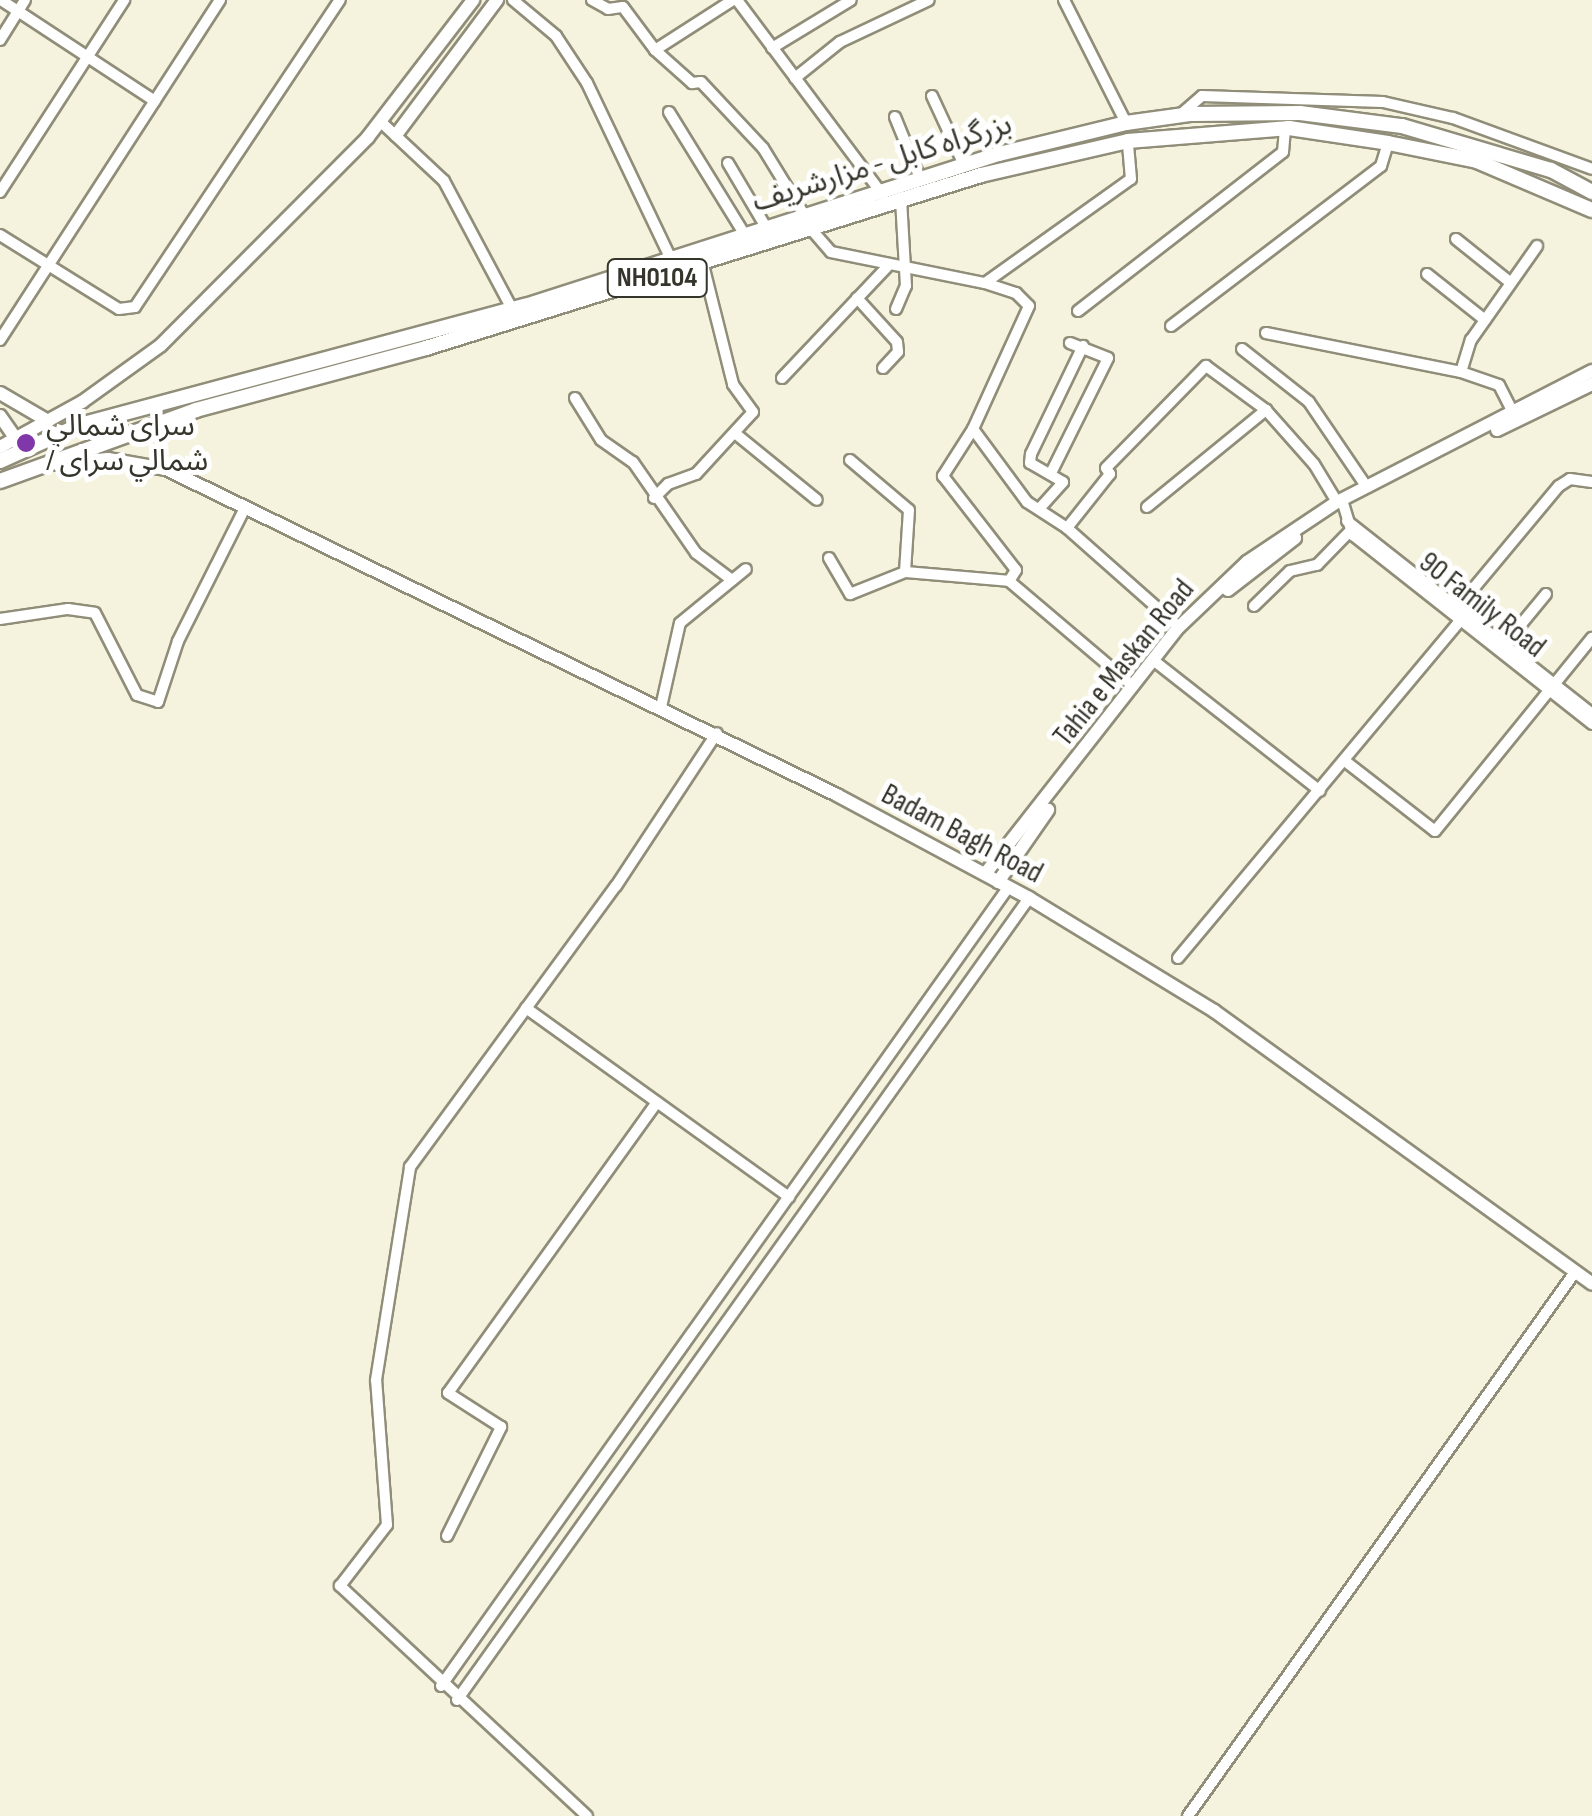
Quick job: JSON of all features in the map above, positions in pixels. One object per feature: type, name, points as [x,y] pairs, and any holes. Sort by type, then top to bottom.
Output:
[{"type":"highway","name":"بزرگراه کابل - مزارشریف","points":[[0,481],[196,410],[703,264],[880,191],[964,164],[1126,124],[1180,116],[1300,113],[1402,126],[1551,170],[1592,192]]},
{"type":"highway","name":"بزرگراه کابل - مزارشریف","points":[[0,461],[80,425],[512,309],[745,235],[809,223],[1128,141],[1285,128],[1388,142],[1477,162],[1589,211]]},
{"type":"main road","points":[[0,447],[48,422],[162,346],[381,122],[473,0]]},
{"type":"main road","points":[[396,135],[497,0]]},
{"type":"main road","name":"Tahia e Maskan Road","points":[[997,881],[1133,686],[1223,594],[1345,514],[1366,486],[1592,372]]},
{"type":"main road","name":"Tahia e Maskan Road","points":[[997,881],[1178,627],[1247,562],[1592,384]]},
{"type":"main road","points":[[0,393],[48,422]]},
{"type":"main road","points":[[0,416],[16,440]]},
{"type":"main road","name":"Badam Bagh Road","points":[[50,465],[133,460],[166,469],[716,733],[997,881],[1214,1011],[1592,1284]]},
{"type":"street","points":[[1,0],[155,100]]},
{"type":"street","points":[[0,40],[26,0]]},
{"type":"street","points":[[0,192],[124,0]]},
{"type":"street","points":[[0,340],[220,0]]},
{"type":"street","points":[[0,235],[119,309],[135,307],[340,0]]},
{"type":"street","points":[[514,0],[556,36],[587,83],[671,259]]},
{"type":"street","points":[[592,0],[608,9],[627,4],[655,50],[692,83],[701,82],[762,148],[831,252],[985,282],[1016,293],[1028,306],[973,430],[943,476],[1016,570],[1009,581]]},
{"type":"street","points":[[655,50],[735,0],[880,191]]},
{"type":"street","points":[[772,48],[851,0]]},
{"type":"street","points":[[795,78],[840,42],[929,0]]},
{"type":"street","points":[[1064,0],[1126,124]]},
{"type":"street","points":[[932,96],[964,164]]},
{"type":"street","points":[[1180,116],[1202,96],[1383,102],[1453,118],[1592,168]]},
{"type":"street","points":[[669,112],[745,235]]},
{"type":"street","points":[[895,117],[920,178]]},
{"type":"street","points":[[381,122],[444,181],[512,309]]},
{"type":"street","points":[[1078,311],[1284,152],[1285,128]]},
{"type":"street","points":[[985,282],[1132,179],[1128,141]]},
{"type":"street","points":[[1171,326],[1381,166],[1388,142]]},
{"type":"street","points":[[728,163],[767,229]]},
{"type":"street","points":[[896,309],[906,266],[901,200]]},
{"type":"street","points":[[1456,240],[1511,283]]},
{"type":"street","points":[[1460,372],[1485,320],[1537,246]]},
{"type":"street","points":[[654,498],[668,484],[696,474],[753,412],[733,384],[703,264]]},
{"type":"street","points":[[782,378],[888,266]]},
{"type":"street","points":[[1427,274],[1485,320]]},
{"type":"street","points":[[857,298],[898,342],[883,368]]},
{"type":"street","points":[[1266,333],[1460,372],[1500,384],[1513,412]]},
{"type":"street","points":[[1051,474],[1108,358],[1070,343]]},
{"type":"street","points":[[1039,508],[1063,482],[1030,463],[1031,454],[1083,346]]},
{"type":"street","points":[[1242,348],[1309,402],[1366,486]]},
{"type":"street","name":"90 Family Road","points":[[1067,528],[1110,474],[1106,468],[1206,366],[1266,410],[1345,514],[1457,614],[1592,714]]},
{"type":"street","points":[[575,398],[601,440],[634,462],[654,498],[696,553],[732,580]]},
{"type":"street","points":[[1147,507],[1266,410]]},
{"type":"street","points":[[973,430],[1008,480],[1178,627]]},
{"type":"street","points":[[736,434],[817,500]]},
{"type":"street","points":[[850,460],[909,510],[905,572]]},
{"type":"street","points":[[1178,958],[1320,791],[1559,486],[1570,479],[1592,482]]},
{"type":"street","points":[[0,619],[68,609],[95,613],[137,695],[158,702],[178,641],[251,511]]},
{"type":"street","points":[[1254,606],[1290,571],[1317,565],[1345,514]]},
{"type":"street","points":[[829,558],[850,594],[905,572],[1009,581],[1133,686]]},
{"type":"street","points":[[660,707],[680,623],[746,569]]},
{"type":"street","points":[[1504,645],[1546,594]]},
{"type":"street","name":"90 Family Road","points":[[1457,614],[1504,645],[1592,724]]},
{"type":"street","points":[[1344,761],[1435,831],[1592,638]]},
{"type":"street","points":[[1156,663],[1320,791]]},
{"type":"street","points":[[587,1816],[456,1700],[340,1586],[387,1525],[376,1380],[410,1167],[616,886],[716,733]]},
{"type":"street","points":[[442,1686],[788,1197],[997,881]]},
{"type":"street","points":[[456,1700],[1029,898]]},
{"type":"street","points":[[526,1008],[788,1197]]},
{"type":"street","points":[[447,1536],[500,1427],[448,1394],[657,1102]]},
{"type":"street","points":[[1188,1816],[1575,1272]]},
{"type":"place","name":"سرای شمالي / شمالي سرای","points":[[26,443]]}]
